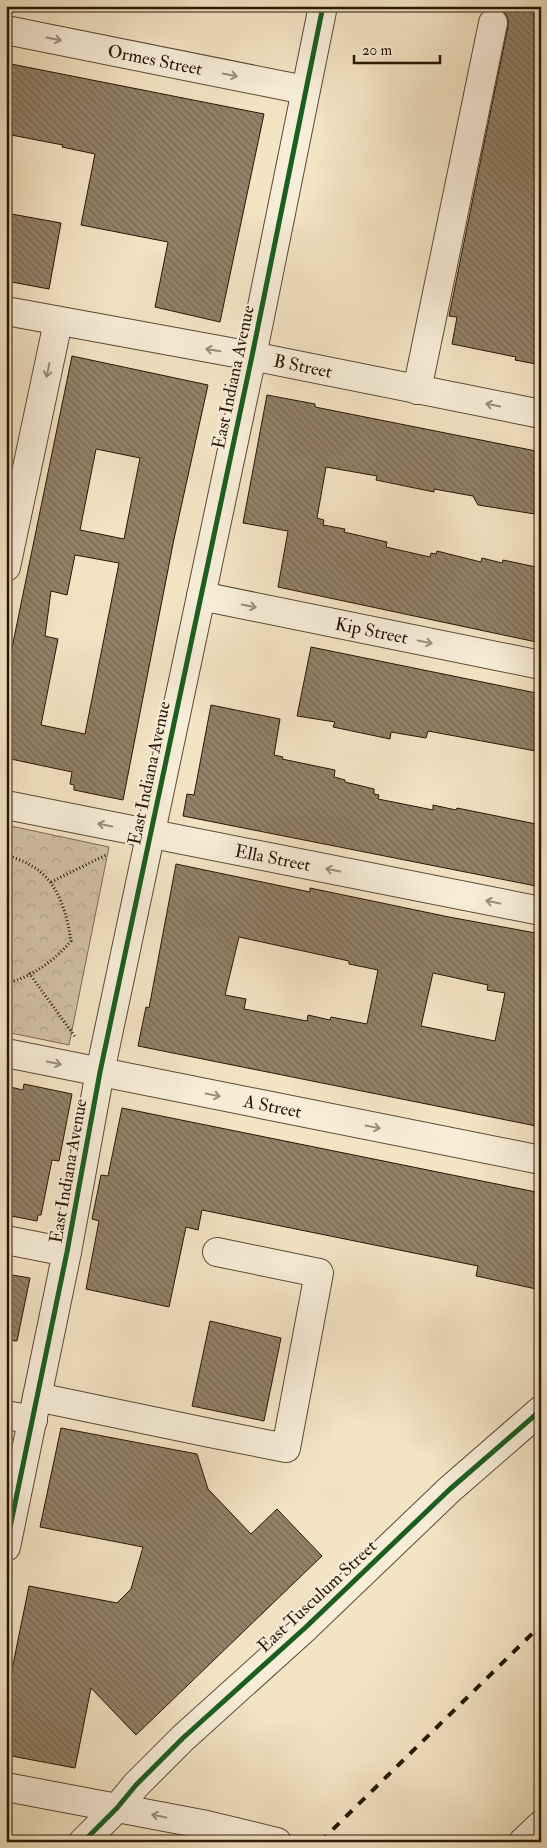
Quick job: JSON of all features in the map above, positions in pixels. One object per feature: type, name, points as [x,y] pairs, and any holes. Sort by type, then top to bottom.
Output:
[{"type":"street","name":"East Indiana Avenue","points":[[6,1547],[67,1252],[100,1072],[252,356],[323,6]]},
{"type":"street","points":[[417,390],[493,23]]},
{"type":"street","name":"Ormes Street","points":[[6,30],[305,90]]},
{"type":"street","name":"B Street","points":[[6,311],[252,356],[541,414]]},
{"type":"street","points":[[6,567],[58,322]]},
{"type":"street","name":"Kip Street","points":[[201,596],[541,665]]},
{"type":"street","name":"Ella Street","points":[[6,804],[541,911]]},
{"type":"street","name":"A Street","points":[[6,1052],[541,1160]]},
{"type":"street","points":[[6,1240],[67,1252]]},
{"type":"street","points":[[6,1415],[35,1408],[210,1433],[286,1448],[319,1273],[217,1252]]},
{"type":"street","name":"East Tusculum Street","points":[[83,1842],[183,1738],[306,1627],[449,1490],[541,1410]]},
{"type":"street","points":[[6,1787],[207,1825],[277,1842]]},
{"type":"street","points":[[523,1842],[541,1825]]},
{"type":"path","points":[[6,854],[33,866],[51,882],[61,900],[69,924],[71,941],[58,956],[14,982],[6,983]]},
{"type":"path","points":[[51,882],[108,854]]},
{"type":"path","points":[[29,974],[100,1072]]},
{"type":"green space","points":[[6,825],[109,847],[69,1045],[6,1032]]},
{"type":"building","points":[[498,6],[541,6],[541,365],[515,360],[516,357],[452,344],[457,317],[449,316],[508,26],[508,18],[504,12],[497,8]]},
{"type":"building","points":[[6,63],[264,114],[220,322],[155,307],[168,242],[81,225],[95,154],[62,147],[63,145],[6,134]]},
{"type":"building","points":[[6,213],[61,223],[49,289],[6,281]]},
{"type":"building","points":[[72,356],[208,385],[174,539],[123,800],[74,790],[74,785],[70,784],[72,772],[6,758],[6,677]],"holes":[[[96,449],[140,458],[124,539],[80,530]],[[75,555],[119,563],[85,734],[41,725],[58,639],[45,636],[51,591],[67,595]]]},
{"type":"building","points":[[267,395],[315,404],[315,407],[541,452],[541,515],[478,505],[473,496],[434,489],[434,492],[376,480],[377,476],[326,467],[317,518],[324,520],[323,525],[345,529],[344,532],[387,542],[386,547],[430,557],[431,553],[436,554],[437,551],[481,562],[482,558],[502,563],[503,560],[541,568],[541,643],[278,587],[288,531],[243,523]]},
{"type":"building","points":[[311,647],[541,694],[541,752],[428,731],[426,738],[391,732],[390,739],[333,727],[335,722],[297,716]]},
{"type":"building","points":[[211,705],[280,719],[274,755],[283,757],[282,759],[335,770],[334,777],[345,780],[345,782],[374,789],[374,794],[379,795],[378,799],[433,810],[433,805],[456,810],[457,808],[541,825],[541,887],[183,816],[187,794],[194,795]]},
{"type":"building","points":[[176,864],[310,892],[310,888],[541,934],[541,1127],[138,1046],[146,1007],[149,1008]],"holes":[[[239,937],[349,961],[349,964],[378,970],[367,1024],[331,1017],[330,1020],[308,1015],[307,1021],[244,1009],[246,999],[225,995]],[[433,973],[488,985],[487,990],[505,993],[495,1041],[421,1026]]]},
{"type":"building","points":[[24,1084],[72,1094],[59,1161],[52,1160],[41,1215],[38,1215],[37,1221],[6,1215],[6,1086],[23,1090]]},
{"type":"building","points":[[122,1108],[541,1193],[541,1290],[476,1276],[478,1266],[202,1210],[198,1230],[186,1227],[169,1307],[86,1289],[99,1221],[92,1219],[101,1175],[108,1176]]},
{"type":"building","points":[[6,1274],[30,1278],[17,1341],[6,1340]]},
{"type":"building","points":[[210,1321],[281,1338],[264,1421],[192,1406]]},
{"type":"building","points":[[61,1428],[197,1454],[208,1489],[251,1534],[277,1509],[322,1556],[136,1735],[91,1688],[75,1768],[6,1755],[6,1699],[29,1586],[117,1603],[131,1589],[143,1547],[40,1527]]},
{"type":"railway","points":[[320,1842],[541,1625]]},
{"type":"cycle path","points":[[6,1547],[67,1252],[100,1072],[252,356],[323,6]]},
{"type":"cycle path","points":[[83,1842],[183,1738],[306,1627],[449,1490],[541,1410]]}]
